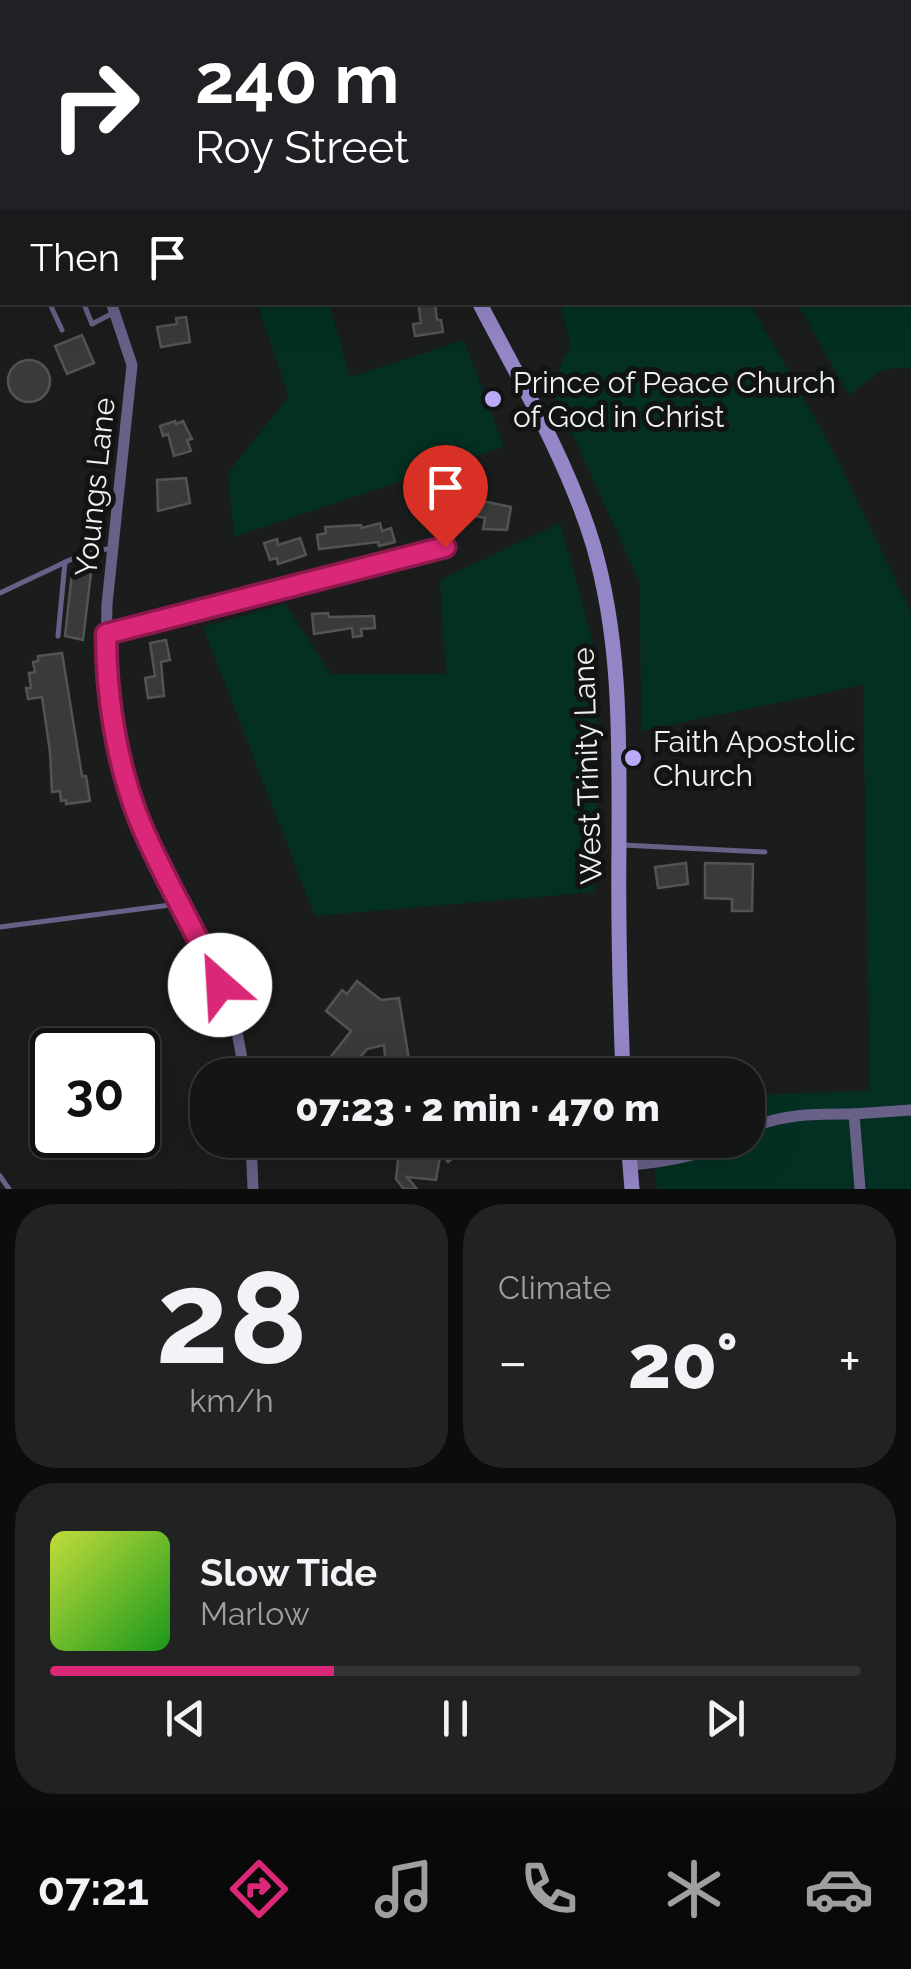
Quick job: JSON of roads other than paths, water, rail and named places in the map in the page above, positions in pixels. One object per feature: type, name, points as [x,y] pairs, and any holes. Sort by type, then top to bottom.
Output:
[{"type":"main road","name":"West Trinity Lane","points":[[481,305],[556,451],[592,542],[606,595],[616,660],[618,977],[623,1058]]},
{"type":"main road","points":[[629,1158],[632,1189]]},
{"type":"street","name":"Youngs Lane","points":[[113,307],[131,355],[132,377],[112,549],[106,634],[108,680],[131,796],[229,1008],[241,1058]]},
{"type":"street","points":[[106,634],[445,547]]},
{"type":"street","points":[[765,1122],[792,1116],[911,1110]]},
{"type":"street","points":[[854,1114],[860,1189]]},
{"type":"street","points":[[252,1158],[253,1189]]},
{"type":"street","points":[[630,1165],[672,1158]]},
{"type":"lane","points":[[50,305],[62,330]]},
{"type":"lane","points":[[83,305],[92,324],[113,307]]},
{"type":"lane","points":[[0,593],[91,550],[112,549]]},
{"type":"lane","points":[[58,636],[65,562]]},
{"type":"lane","points":[[618,844],[765,852]]},
{"type":"lane","points":[[0,927],[180,904]]},
{"type":"lane","points":[[0,1176],[10,1189]]},
{"type":"place","name":"Prince of Peace Church of God in Christ","points":[[493,399]]},
{"type":"place","name":"Faith Apostolic Church","points":[[633,758]]}]
